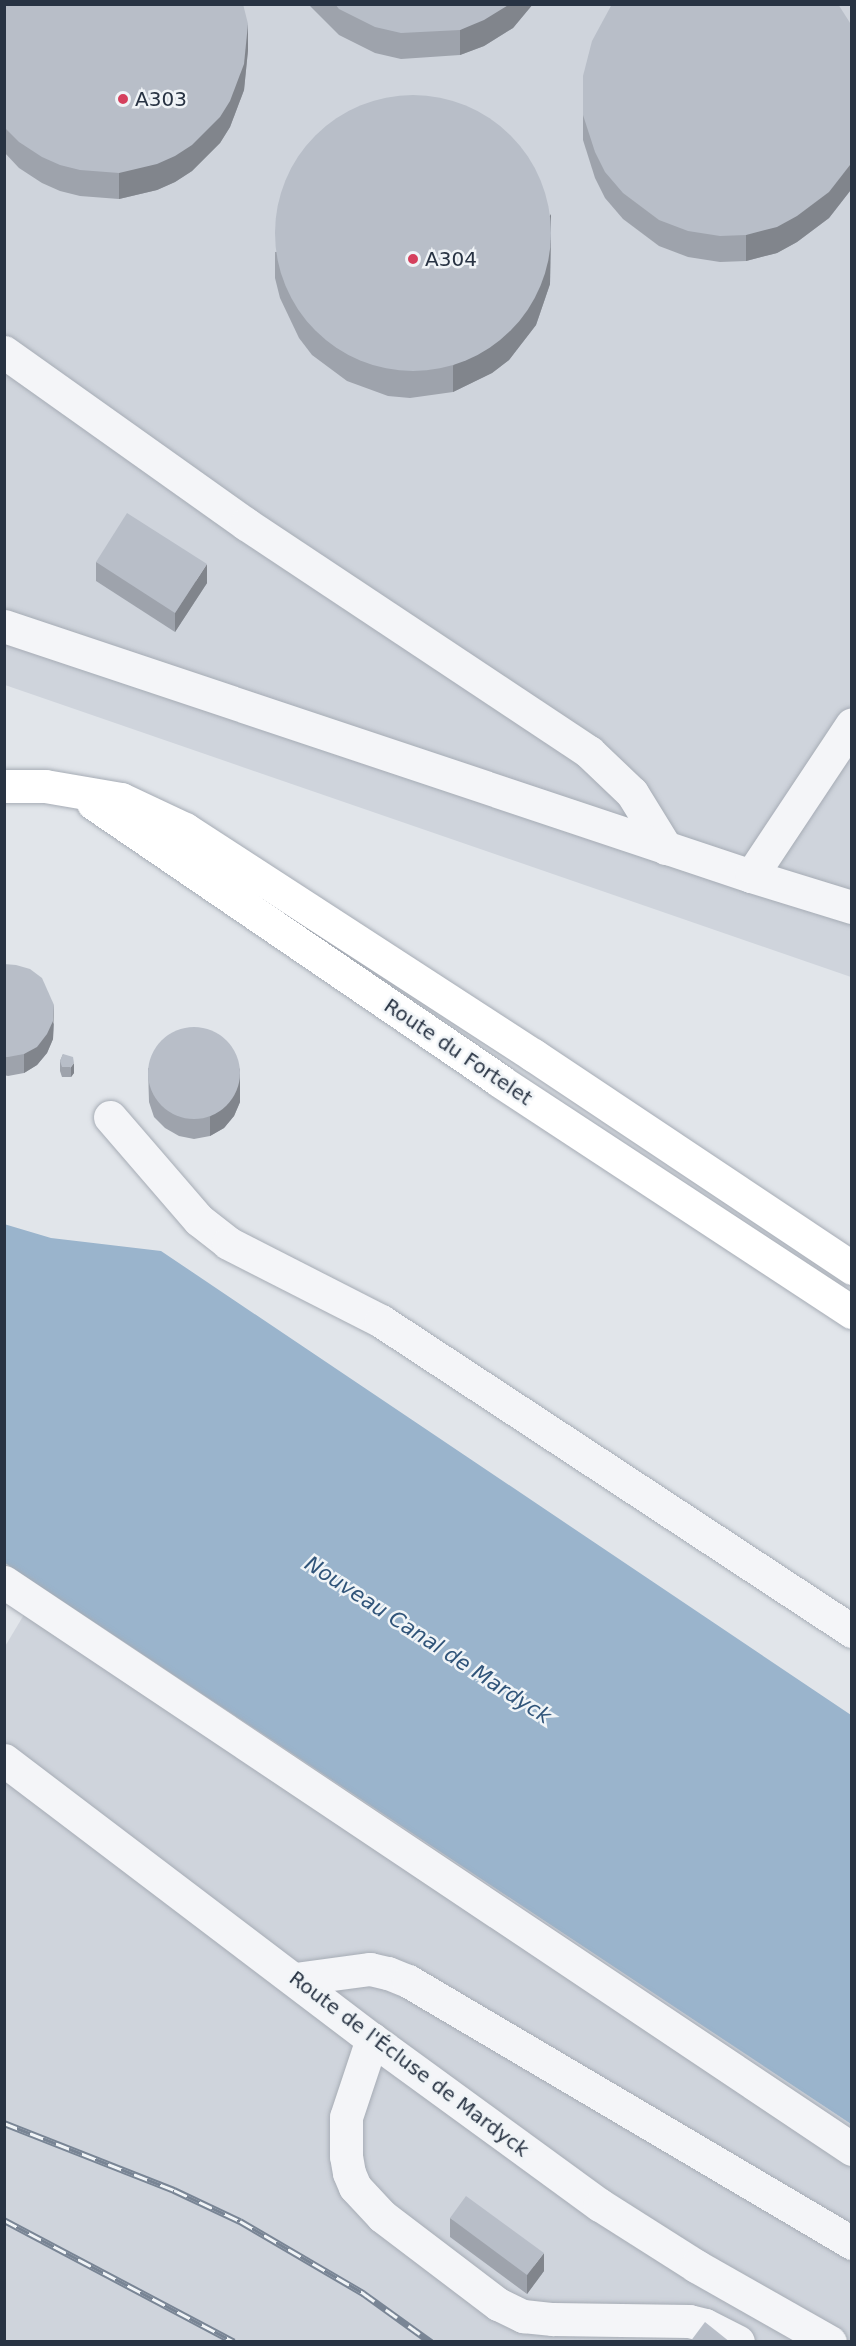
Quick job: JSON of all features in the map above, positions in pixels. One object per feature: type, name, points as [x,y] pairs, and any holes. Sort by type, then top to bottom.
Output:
[{"type":"main road","name":"Route du Fortelet","points":[[4,786],[22,785],[68,789],[121,799],[185,829],[533,1055],[852,1268]]},
{"type":"main road","name":"Route du Fortelet","points":[[68,789],[116,816],[500,1081],[852,1312]]},
{"type":"street","points":[[4,352],[246,524],[589,752],[632,792],[666,848]]},
{"type":"street","points":[[4,626],[666,848],[852,907]]},
{"type":"street","points":[[751,876],[852,724]]},
{"type":"street","points":[[110,1117],[199,1220],[228,1243],[381,1321],[852,1631]]},
{"type":"street","points":[[4,1582],[852,2149]]},
{"type":"street","name":"Route de l'Écluse de Mardyck","points":[[4,1760],[372,2039],[632,2226],[696,2266],[830,2342]]},
{"type":"street","points":[[295,1979],[369,1969],[388,1972],[852,2243]]},
{"type":"street","points":[[372,2039],[346,2117],[346,2156],[349,2173],[355,2187],[382,2216],[498,2304],[523,2316],[554,2319],[689,2321],[705,2325],[738,2342]]},
{"type":"shaded area","points":[[5,5],[851,5],[851,977],[5,685]]},
{"type":"shaded area","points":[[40,1588],[280,1743],[851,2124],[851,2341],[5,2342],[4,1648]]},
{"type":"water","name":"Nouveau Canal de Mardyck","points":[[4,1224],[51,1238],[161,1251],[851,1715],[851,2124],[5,1563]]},
{"type":"building","name":"A303","points":[[4,4],[243,4],[248,24],[244,64],[230,101],[220,117],[192,145],[175,156],[157,164],[119,173],[80,170],[60,165],[42,157],[19,142],[4,127]]},
{"type":"building","points":[[335,4],[510,4],[484,20],[460,30],[401,33],[375,27],[339,9]]},
{"type":"building","points":[[612,4],[838,4],[852,26],[852,160],[850,165],[829,192],[797,216],[777,227],[746,235],[720,236],[688,231],[659,220],[623,193],[605,172],[595,152],[583,115],[583,76],[592,41]]},
{"type":"building","name":"A304","points":[[427,95],[466,105],[478,111],[501,126],[520,145],[541,180],[549,206],[551,233],[549,260],[541,286],[528,310],[511,331],[490,348],[466,361],[427,371],[399,371],[360,361],[348,355],[325,340],[306,321],[285,286],[277,260],[275,219],[285,180],[291,168],[306,145],[325,126],[360,105],[386,97]]},
{"type":"building","points":[[127,513],[207,564],[175,613],[96,562]]},
{"type":"building","points":[[4,964],[30,969],[42,978],[54,1005],[53,1021],[37,1047],[24,1054],[8,1057],[4,1057]]},
{"type":"building","points":[[194,1027],[212,1030],[227,1040],[237,1055],[240,1073],[237,1091],[227,1106],[212,1116],[194,1119],[176,1116],[161,1106],[151,1091],[148,1073],[151,1055],[161,1040],[176,1030]]},
{"type":"building","points":[[63,1054],[73,1057],[74,1063],[71,1067],[62,1067],[60,1061]]},
{"type":"building","points":[[466,2196],[544,2253],[527,2275],[450,2218]]},
{"type":"building","points":[[705,2322],[730,2342],[690,2342]]},
{"type":"railway","points":[[4,2123],[174,2190],[240,2221],[363,2293],[431,2342]]},
{"type":"railway","points":[[4,2220],[234,2342]]},
{"type":"place","name":"A303","points":[[123,99]]},
{"type":"place","name":"A304","points":[[413,259]]}]
